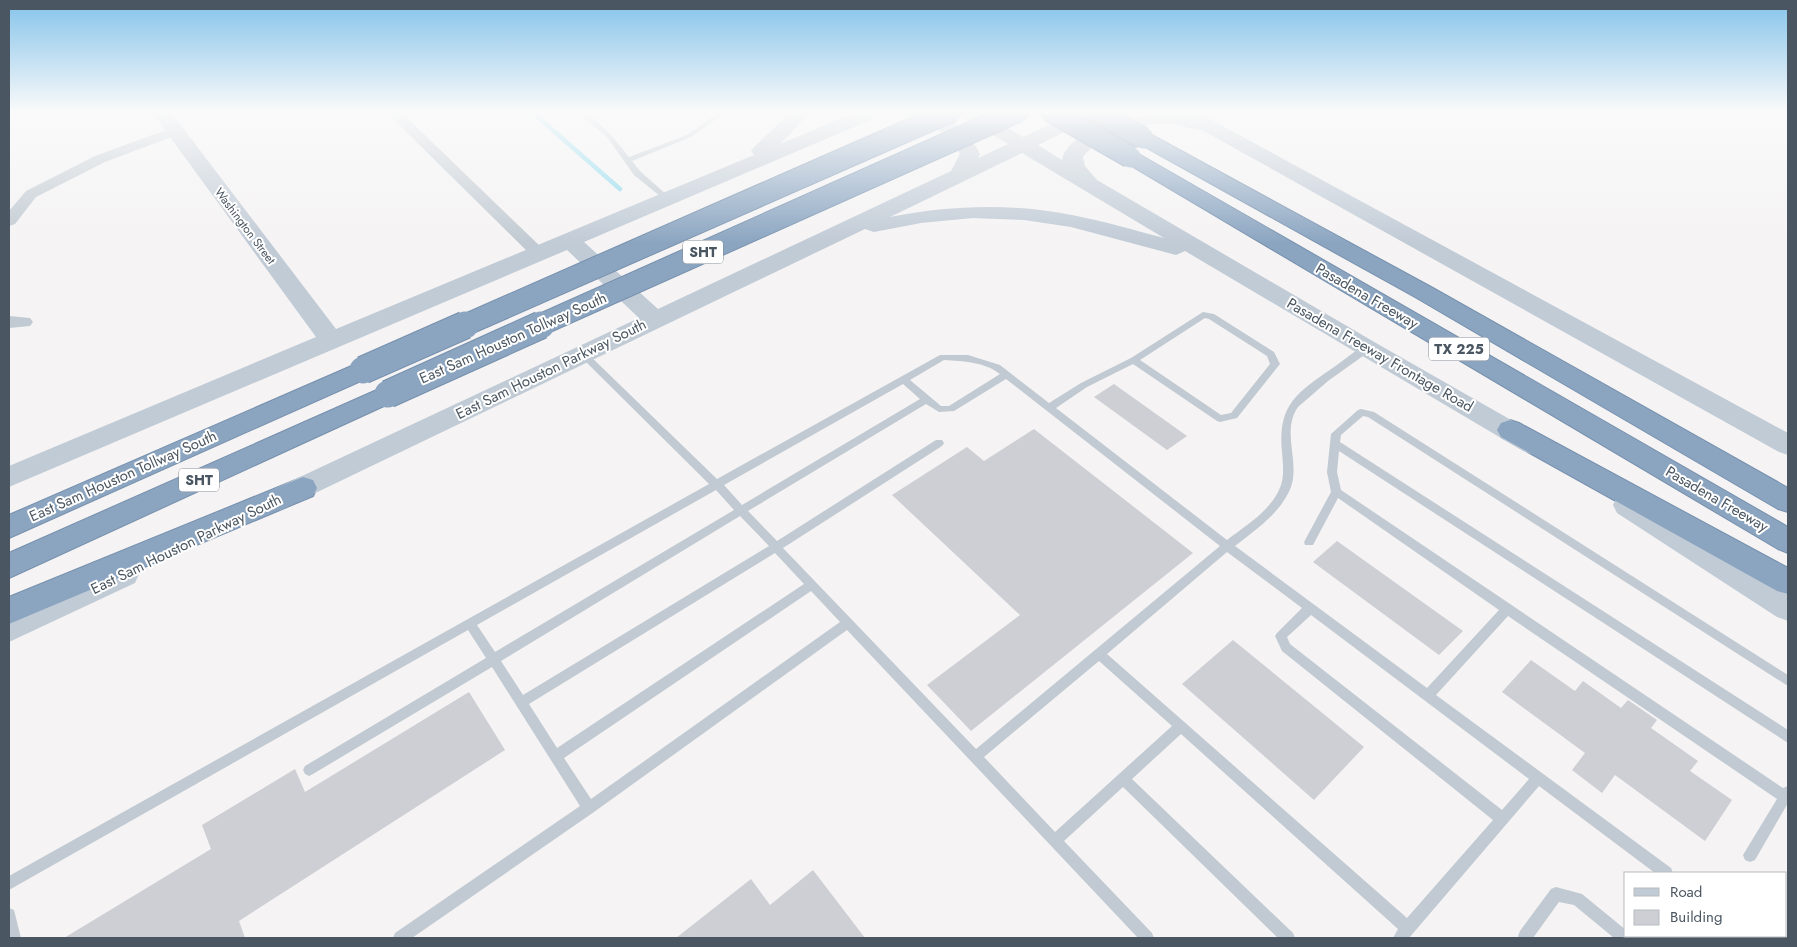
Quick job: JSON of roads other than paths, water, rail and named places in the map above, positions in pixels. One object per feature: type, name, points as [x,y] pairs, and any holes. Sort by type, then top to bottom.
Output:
[{"type":"highway","name":"East Sam Houston Tollway South","points":[[9,527],[851,155]]},
{"type":"highway","name":"East Sam Houston Tollway South","points":[[9,566],[916,155]]},
{"type":"highway","name":"Pasadena Freeway","points":[[1127,155],[1788,541]]},
{"type":"highway","name":"Pasadena Freeway","points":[[1174,155],[1423,292],[1788,501]]},
{"type":"highway","points":[[1423,292],[1788,487]]},
{"type":"highway","points":[[1510,430],[1788,582]]},
{"type":"highway","points":[[9,611],[303,488]]},
{"type":"main road","name":"Washington Street","points":[[192,155],[331,340]]},
{"type":"main road","points":[[743,166],[755,155]]},
{"type":"main road","points":[[9,477],[769,155]]},
{"type":"main road","points":[[959,174],[969,155]]},
{"type":"main road","name":"East Sam Houston Parkway South","points":[[9,629],[1001,155]]},
{"type":"main road","name":"Pasadena Freeway Frontage Road","points":[[1040,155],[1367,349],[1510,430],[1788,608]]},
{"type":"main road","points":[[1074,155],[1072,158],[1075,168],[1093,188]]},
{"type":"main road","points":[[1262,155],[1788,445]]},
{"type":"main road","points":[[835,233],[922,217],[973,212],[1024,214],[1072,221],[1168,245],[1259,285]]},
{"type":"main road","points":[[569,240],[655,319]]},
{"type":"street","points":[[9,221],[31,194],[110,155]]},
{"type":"street","points":[[437,155],[538,253]]},
{"type":"lane","points":[[623,155],[637,173],[666,199]]},
{"type":"lane","points":[[627,160],[639,155]]},
{"type":"lane","points":[[1050,407],[1084,385],[1134,360],[1203,315],[1211,316],[1271,354],[1275,364],[1234,416],[1220,419],[1134,360]]},
{"type":"lane","points":[[975,758],[1098,653],[1276,506],[1288,478],[1284,439],[1290,410],[1313,387],[1367,349]]},
{"type":"lane","points":[[583,354],[716,484],[1147,938]]},
{"type":"lane","points":[[9,883],[943,357],[968,358],[997,367],[1007,374],[1227,546],[1665,872]]},
{"type":"lane","points":[[903,379],[939,410],[951,409],[1007,374]]},
{"type":"lane","points":[[309,770],[927,399]]},
{"type":"lane","points":[[1309,542],[1336,492],[1332,472],[1336,434],[1361,412],[1371,414],[1788,681]]},
{"type":"lane","points":[[521,702],[776,547],[939,443]]},
{"type":"lane","points":[[1335,444],[1788,737]]},
{"type":"lane","points":[[1336,492],[1507,609],[1786,794],[1750,855]]},
{"type":"lane","points":[[556,756],[812,585]]},
{"type":"lane","points":[[1310,608],[1282,636],[1286,647],[1503,818]]},
{"type":"lane","points":[[1428,696],[1507,609]]},
{"type":"lane","points":[[470,623],[590,808]]},
{"type":"lane","points":[[400,938],[590,808],[848,623]]},
{"type":"lane","points":[[1098,653],[1181,726],[1404,933],[1538,778]]},
{"type":"lane","points":[[1055,841],[1181,726]]},
{"type":"lane","points":[[1123,779],[1288,938]]},
{"type":"lane","points":[[1526,938],[1525,936],[1556,894],[1577,899],[1625,938]]},
{"type":"lane","points":[[9,914],[14,938]]},
{"type":"waterway","points":[[581,155],[620,189]]}]
